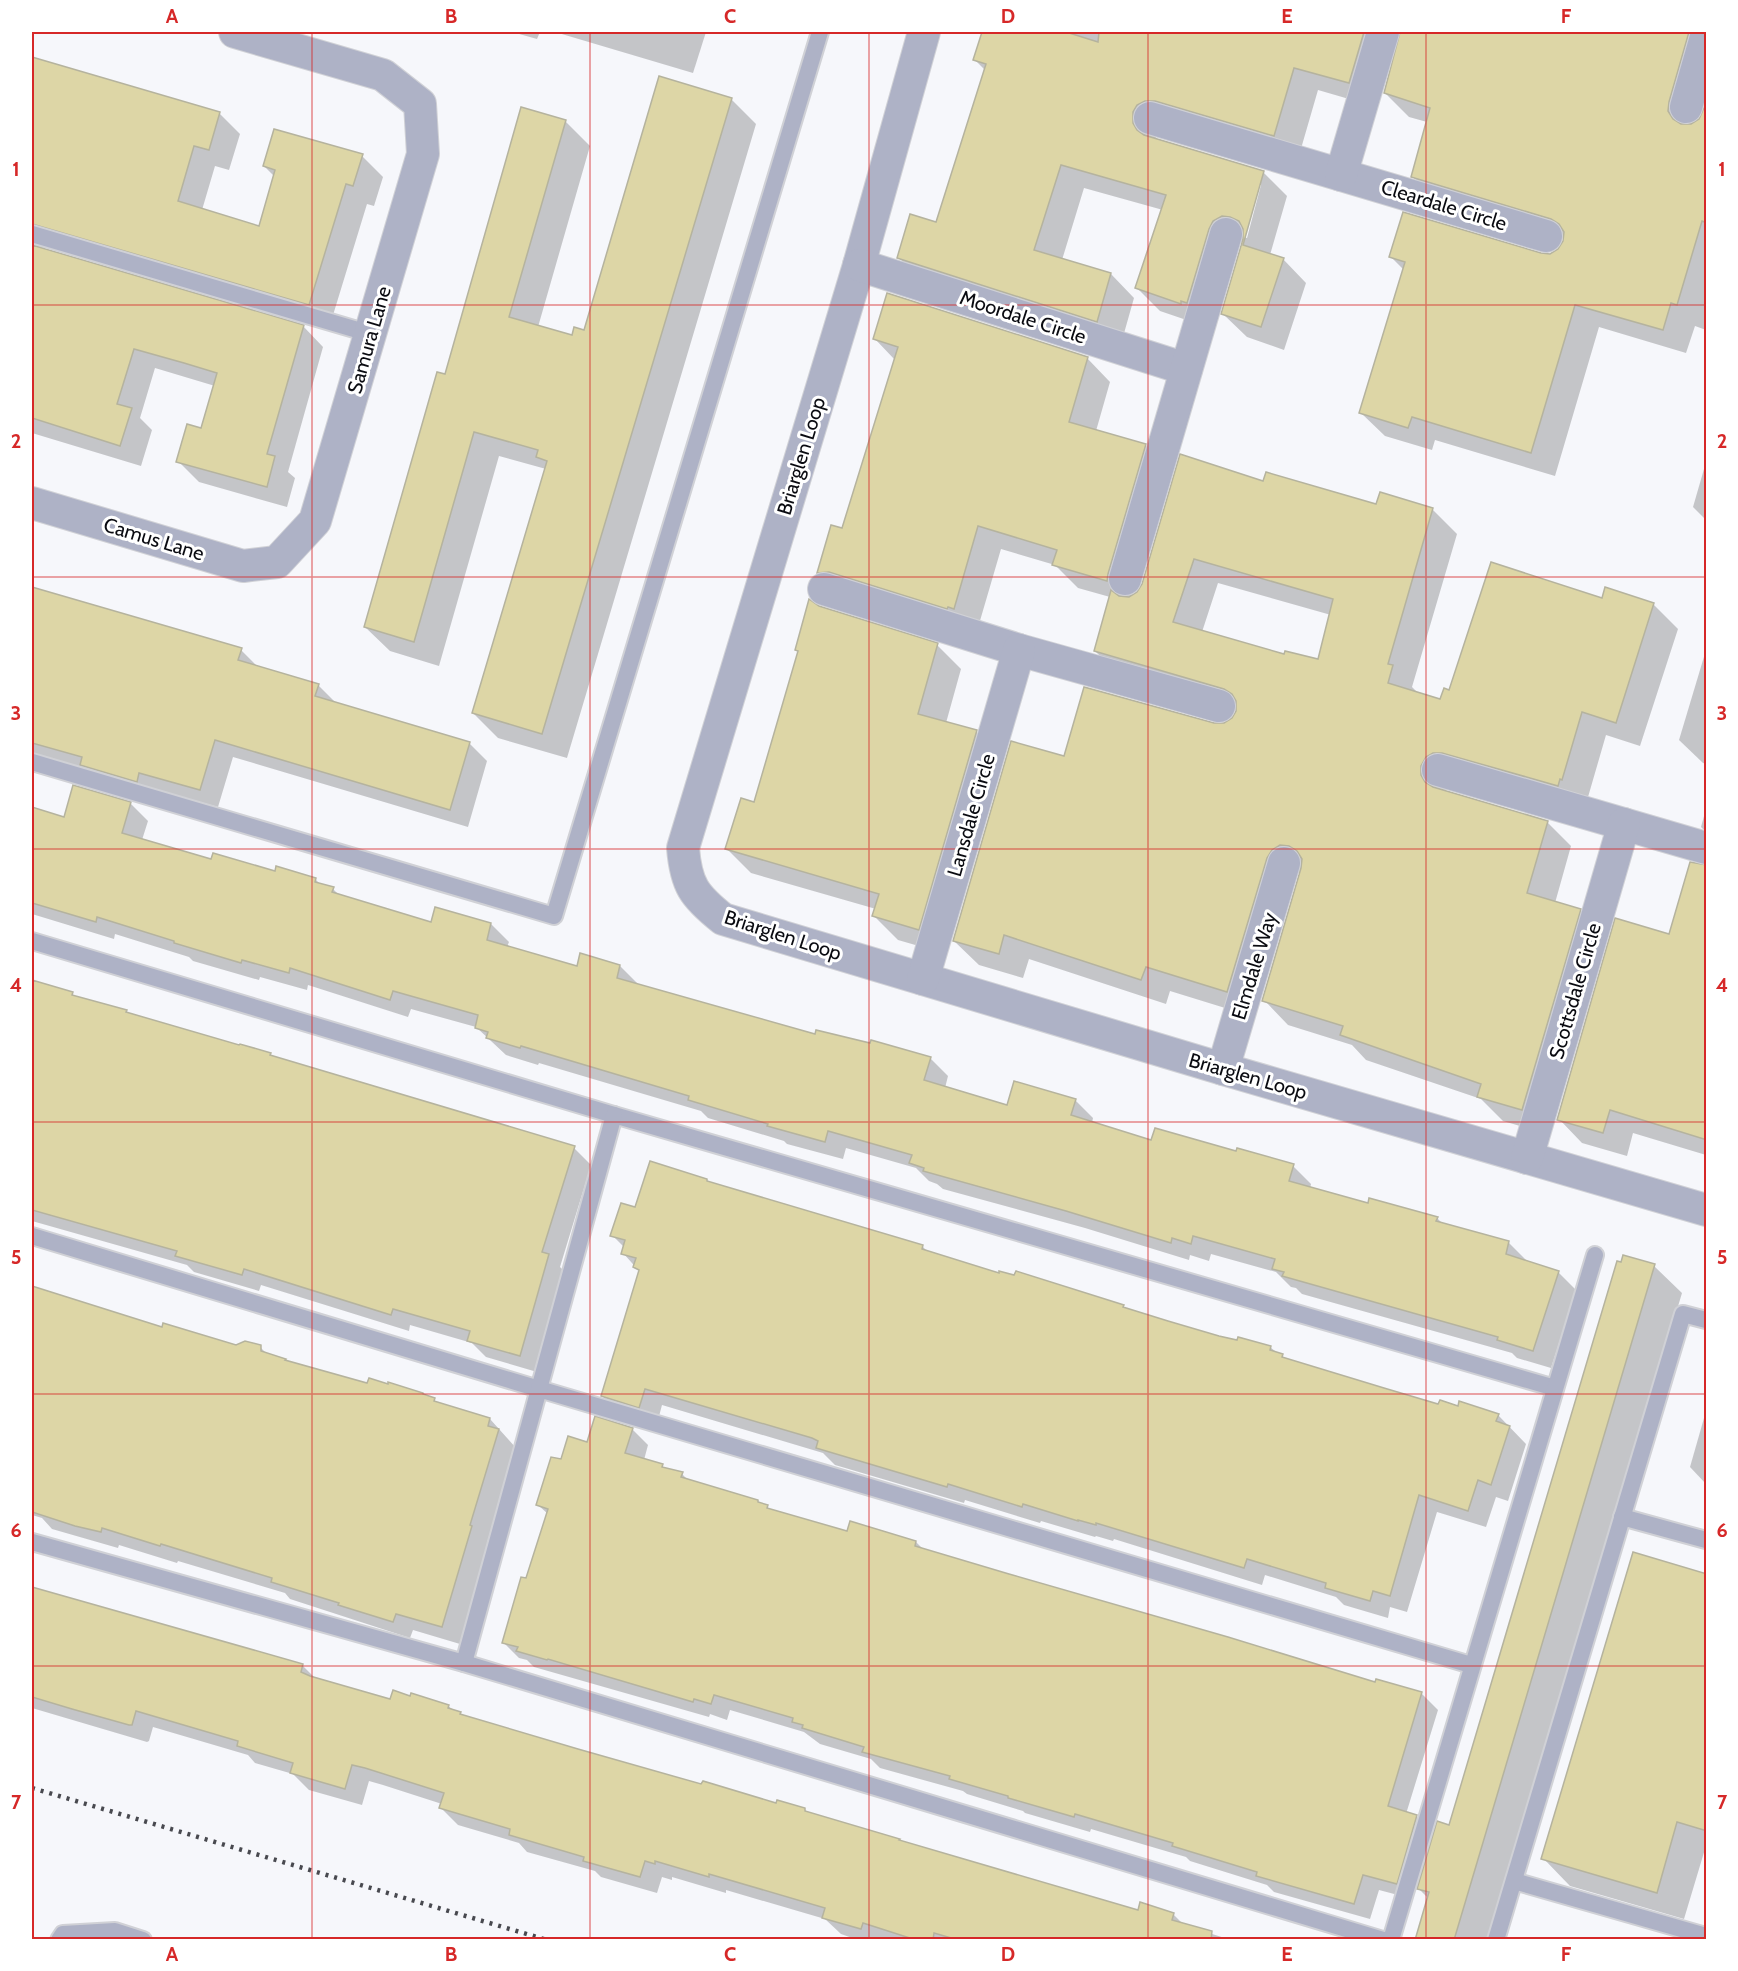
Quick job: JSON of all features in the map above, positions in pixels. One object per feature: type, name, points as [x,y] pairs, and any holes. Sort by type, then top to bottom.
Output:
[{"type":"street","name":"Samura Lane","points":[[235,32],[383,75],[420,104],[423,154],[315,521],[277,562]]},
{"type":"street","name":"Briarglen Loop","points":[[924,32],[859,265],[683,848],[684,867],[690,885],[705,904],[723,919],[1223,1069],[1707,1210]]},
{"type":"street","points":[[1341,174],[1383,32]]},
{"type":"street","points":[[1686,107],[1707,37]]},
{"type":"street","name":"Cleardale Circle","points":[[1150,118],[1546,236]]},
{"type":"street","points":[[1125,579],[1227,234]]},
{"type":"street","name":"Moordale Circle","points":[[859,265],[1186,369]]},
{"type":"street","name":"Camus Lane","points":[[32,503],[243,566],[277,562]]},
{"type":"street","points":[[824,589],[1019,650],[1219,706]]},
{"type":"street","name":"Lansdale Circle","points":[[923,979],[1019,650]]},
{"type":"street","points":[[1438,770],[1707,848]]},
{"type":"street","name":"Scottsdale Circle","points":[[1527,1158],[1624,824]]},
{"type":"street","name":"Elmdale Way","points":[[1223,1069],[1284,863]]},
{"type":"lane","points":[[32,762],[554,916],[820,32]]},
{"type":"lane","points":[[32,234],[371,334]]},
{"type":"lane","points":[[32,941],[614,1115],[1556,1388]]},
{"type":"lane","points":[[464,1663],[614,1115]]},
{"type":"lane","points":[[32,1236],[1471,1665]]},
{"type":"lane","points":[[1391,1940],[1471,1665],[1595,1255]]},
{"type":"lane","points":[[1496,1940],[1683,1314],[1707,1320]]},
{"type":"lane","points":[[1622,1517],[1707,1540]]},
{"type":"lane","points":[[32,1542],[464,1663],[1383,1940]]},
{"type":"lane","points":[[1514,1881],[1707,1936]]},
{"type":"lane","points":[[59,1940],[63,1934],[115,1931],[143,1940]]},
{"type":"building","points":[[982,32],[1066,32],[1098,42],[1099,32],[1364,32],[1349,83],[1294,68],[1274,136],[1155,101],[1145,101],[1137,105],[1133,112],[1133,123],[1144,135],[1264,171],[1243,245],[1284,258],[1261,327],[1221,314],[1243,239],[1243,229],[1239,221],[1222,216],[1213,221],[1187,303],[1181,301],[1181,304],[1135,288],[1166,195],[1061,165],[1034,250],[1111,273],[1097,322],[897,258],[910,214],[936,222],[986,64],[973,60]]},
{"type":"building","points":[[1400,32],[1689,32],[1668,111],[1673,119],[1681,124],[1691,124],[1699,119],[1707,101],[1707,223],[1702,221],[1677,305],[1671,303],[1663,330],[1575,305],[1531,453],[1412,417],[1408,428],[1359,413],[1405,262],[1389,257],[1403,212],[1541,253],[1550,254],[1558,249],[1563,241],[1564,232],[1559,224],[1551,219],[1411,177],[1430,108],[1384,93]]},
{"type":"building","points":[[32,57],[220,112],[209,150],[194,146],[178,201],[259,226],[275,170],[263,166],[274,129],[363,154],[353,186],[346,184],[309,305],[32,224]]},
{"type":"building","points":[[659,76],[732,98],[542,734],[472,713],[547,461],[536,457],[538,450],[474,432],[414,642],[364,627],[437,372],[445,374],[521,107],[566,120],[509,317],[572,335],[574,327],[584,330]]},
{"type":"building","points":[[32,245],[304,325],[267,454],[275,456],[267,487],[176,462],[187,424],[201,428],[217,373],[184,363],[134,349],[117,404],[132,408],[120,446],[32,418]]},
{"type":"building","points":[[887,293],[1088,357],[1069,422],[1146,444],[1107,581],[1052,565],[1057,550],[978,526],[954,609],[948,607],[947,609],[829,572],[817,573],[831,525],[842,528],[898,347],[873,339]]},
{"type":"building","points":[[1180,454],[1263,481],[1266,472],[1376,504],[1380,492],[1433,508],[1388,664],[1393,665],[1388,683],[1440,699],[1444,688],[1449,690],[1491,562],[1602,598],[1605,587],[1654,603],[1616,723],[1582,712],[1562,780],[1560,779],[1558,786],[1442,753],[1433,753],[1426,757],[1421,766],[1421,775],[1425,782],[1433,787],[1548,821],[1527,893],[1581,909],[1522,1110],[1477,1097],[1481,1084],[1340,1035],[1343,1026],[1262,1001],[1301,868],[1302,859],[1297,851],[1289,846],[1280,845],[1272,850],[1267,858],[1227,992],[1146,967],[1141,980],[1004,935],[999,954],[953,941],[1011,741],[1064,756],[1084,687],[1214,723],[1224,723],[1232,718],[1236,711],[1236,701],[1232,694],[1224,689],[1094,651],[1111,590],[1119,596],[1129,597],[1137,592],[1142,584]],"holes":[[[1194,559],[1333,599],[1318,659],[1285,651],[1284,654],[1173,622]]]},
{"type":"building","points":[[32,587],[242,648],[238,660],[319,684],[315,696],[470,742],[450,810],[215,740],[200,790],[139,773],[137,782],[80,765],[82,757],[32,743]]},
{"type":"building","points":[[809,599],[819,606],[938,643],[918,714],[977,730],[919,930],[872,916],[879,894],[725,849],[741,798],[754,802],[798,651],[795,650]]},
{"type":"building","points":[[73,785],[131,802],[122,833],[211,859],[213,853],[275,871],[276,866],[316,878],[315,882],[334,887],[332,892],[431,922],[435,907],[491,923],[487,940],[577,966],[580,953],[620,965],[617,978],[815,1034],[816,1030],[870,1043],[871,1040],[931,1057],[924,1080],[1007,1105],[1014,1081],[1076,1099],[1071,1115],[1151,1140],[1155,1128],[1236,1151],[1237,1148],[1294,1164],[1289,1181],[1368,1203],[1369,1198],[1438,1217],[1436,1221],[1509,1241],[1506,1254],[1559,1271],[1533,1351],[1497,1340],[1498,1337],[1282,1276],[1284,1272],[1272,1269],[1275,1259],[1193,1236],[1191,1244],[1172,1238],[1171,1243],[923,1171],[924,1168],[909,1163],[912,1155],[828,1131],[825,1142],[688,1100],[689,1096],[521,1046],[520,1048],[486,1038],[488,1032],[475,1028],[478,1015],[393,991],[390,1000],[290,968],[289,973],[242,960],[241,963],[97,917],[96,922],[32,903],[32,807],[64,817]]},
{"type":"building","points":[[1690,862],[1707,865],[1707,1140],[1610,1110],[1603,1133],[1557,1120],[1615,918],[1669,934]]},
{"type":"building","points":[[32,980],[73,992],[72,995],[127,1010],[126,1012],[271,1053],[270,1055],[575,1146],[542,1252],[549,1254],[520,1356],[467,1341],[470,1331],[393,1309],[391,1315],[244,1269],[242,1275],[175,1256],[177,1251],[32,1210]]},
{"type":"building","points":[[650,1161],[707,1179],[707,1181],[923,1245],[922,1249],[999,1273],[999,1271],[1014,1275],[1016,1271],[1219,1336],[1237,1340],[1238,1337],[1271,1346],[1270,1350],[1283,1354],[1282,1357],[1384,1388],[1438,1404],[1440,1400],[1458,1406],[1459,1401],[1499,1414],[1496,1421],[1510,1426],[1491,1485],[1478,1480],[1468,1511],[1419,1495],[1390,1596],[1373,1591],[1370,1601],[1325,1588],[1326,1583],[1247,1559],[1244,1568],[1096,1523],[1096,1525],[1078,1521],[1023,1504],[1022,1507],[948,1484],[947,1487],[816,1448],[818,1441],[812,1438],[645,1389],[639,1408],[601,1396],[639,1270],[633,1267],[636,1258],[621,1254],[625,1240],[610,1236],[621,1203],[635,1207]]},
{"type":"building","points":[[1623,1255],[1655,1264],[1454,1940],[1415,1940],[1429,1892],[1417,1889],[1437,1821],[1449,1825],[1617,1261],[1621,1262]]},
{"type":"building","points":[[32,1286],[162,1327],[163,1323],[236,1345],[245,1341],[261,1345],[261,1351],[285,1360],[367,1383],[369,1378],[388,1384],[388,1382],[423,1393],[435,1398],[434,1401],[490,1418],[488,1426],[499,1429],[442,1627],[396,1614],[393,1622],[271,1582],[272,1578],[161,1544],[160,1546],[102,1528],[101,1532],[75,1526],[32,1512]]},
{"type":"building","points":[[595,1416],[633,1428],[625,1453],[683,1472],[681,1477],[758,1500],[768,1505],[767,1508],[847,1531],[850,1521],[916,1541],[915,1546],[1375,1682],[1376,1679],[1422,1692],[1388,1806],[1417,1815],[1397,1884],[1363,1875],[1354,1904],[1256,1876],[1257,1872],[1172,1846],[1173,1843],[1075,1814],[1074,1817],[1008,1798],[1008,1796],[949,1779],[950,1776],[862,1752],[864,1747],[802,1728],[803,1725],[792,1722],[793,1718],[714,1695],[711,1704],[694,1699],[693,1702],[516,1651],[518,1647],[502,1643],[521,1577],[526,1578],[548,1509],[536,1505],[551,1457],[561,1459],[568,1436],[587,1442]]},
{"type":"building","points":[[1633,1552],[1707,1574],[1707,1831],[1677,1822],[1657,1893],[1541,1859]]},
{"type":"building","points":[[32,1587],[303,1664],[301,1672],[310,1676],[390,1699],[393,1690],[410,1696],[411,1693],[449,1705],[448,1708],[461,1712],[460,1714],[701,1784],[703,1781],[776,1803],[777,1800],[805,1808],[805,1811],[899,1840],[1138,1910],[1140,1902],[1174,1913],[1172,1920],[1212,1931],[1211,1940],[958,1940],[934,1933],[933,1940],[916,1940],[863,1923],[861,1929],[822,1918],[825,1908],[709,1874],[709,1877],[655,1861],[655,1864],[645,1861],[640,1877],[583,1861],[584,1857],[509,1835],[510,1829],[439,1808],[444,1793],[365,1768],[352,1765],[345,1789],[290,1773],[293,1763],[237,1746],[238,1741],[136,1711],[132,1725],[129,1725],[72,1709],[32,1697]]},
{"type":"railway","points":[[32,1788],[547,1940]]}]
